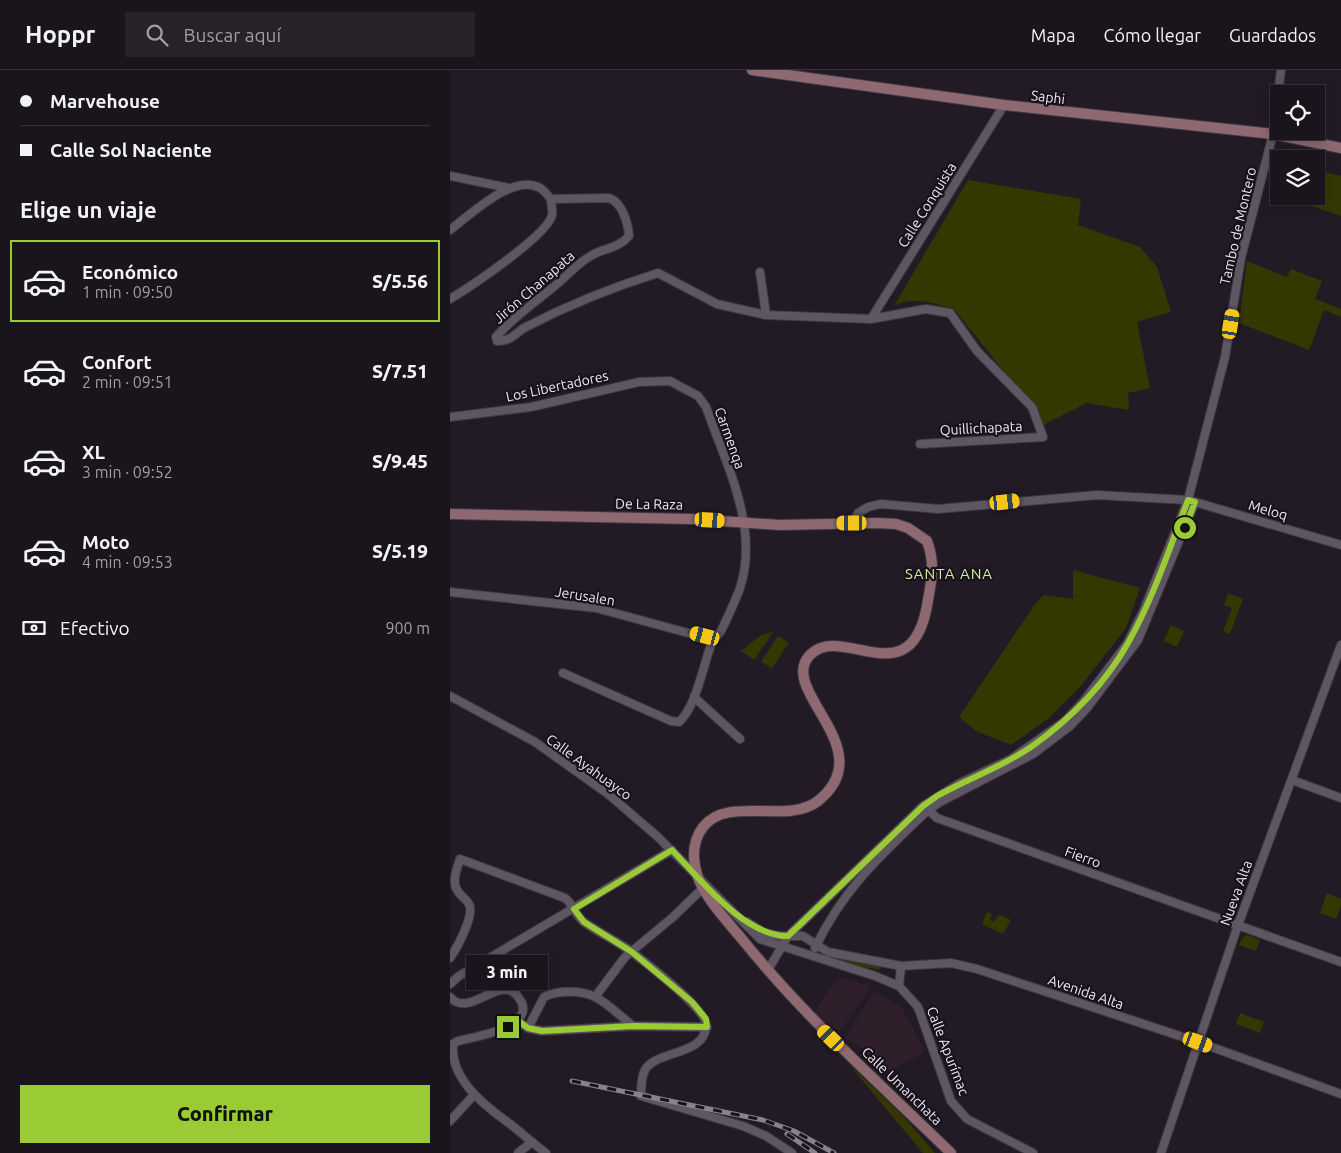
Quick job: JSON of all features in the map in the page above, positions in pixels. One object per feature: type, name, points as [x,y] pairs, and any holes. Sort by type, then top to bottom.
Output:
[{"type":"main road","name":"Saphi","points":[[752,70],[1004,105],[1270,134]]},
{"type":"main road","name":"Saphi","points":[[1302,140],[1341,148]]},
{"type":"main road","name":"De La Raza","points":[[450,514],[518,514],[780,525],[877,522],[908,528],[927,541],[933,567],[926,614],[919,633],[908,645],[890,654],[878,654],[832,646],[820,649],[810,655],[803,666],[803,677],[806,687],[831,729],[838,748],[839,768],[836,779],[823,795],[810,806],[781,810],[734,812],[712,818],[700,832],[693,849],[701,883]]},
{"type":"main road","name":"Calle Umanchata","points":[[701,883],[720,912],[768,970],[820,1028],[951,1153]]},
{"type":"street","name":"Tambo de Montero","points":[[1279,85],[1281,70]]},
{"type":"street","name":"Calle Conquista","points":[[871,319],[1004,105]]},
{"type":"street","name":"Tambo de Montero","points":[[925,808],[1033,754],[1070,726],[1088,708],[1138,640],[1192,501],[1226,357],[1241,258],[1271,140]]},
{"type":"street","points":[[450,176],[509,188]]},
{"type":"street","points":[[450,230],[481,205],[509,188],[526,184],[540,188],[551,199],[552,215],[547,225],[527,244],[450,300]]},
{"type":"street","name":"Jirón Chanapata","points":[[551,199],[609,198],[615,200],[620,205],[629,236],[623,244],[592,254],[583,260],[557,284],[513,318],[496,337],[497,341],[508,340],[523,329],[598,295],[658,273],[717,304],[766,315]]},
{"type":"street","points":[[760,272],[766,315],[871,319]]},
{"type":"street","name":"Quillichapata","points":[[871,319],[926,310],[950,313],[977,351],[1032,407],[1043,437],[920,444]]},
{"type":"street","name":"Carmenqa","points":[[563,673],[671,721],[679,722],[694,697],[714,640],[721,630],[739,589],[747,546],[744,522],[706,407],[698,396],[670,381],[639,382]]},
{"type":"street","name":"Los Libertadores","points":[[450,417],[532,407],[639,382]]},
{"type":"street","name":"Meloq","points":[[852,523],[858,513],[868,507],[881,504],[938,509],[1097,495],[1192,501],[1341,545]]},
{"type":"street","name":"Jerusalen","points":[[450,592],[596,608],[714,640]]},
{"type":"street","name":"Nueva Alta","points":[[1160,1153],[1238,925],[1341,644]]},
{"type":"street","name":"Calle Ayahuayco","points":[[450,696],[535,742],[569,765],[643,823],[672,850],[701,883]]},
{"type":"street","points":[[694,697],[740,739]]},
{"type":"street","points":[[1292,780],[1341,798]]},
{"type":"street","points":[[768,970],[788,936],[925,808]]},
{"type":"street","points":[[811,956],[831,916],[849,890],[925,808]]},
{"type":"street","name":"Fierro","points":[[925,808],[937,818],[1341,962]]},
{"type":"street","points":[[450,984],[459,976],[672,850]]},
{"type":"street","points":[[450,958],[461,941],[471,908],[469,903],[459,894],[454,879],[460,859],[565,898],[584,922],[632,952],[697,1007],[706,1019],[707,1027],[703,1037],[694,1045],[648,1066],[643,1076],[641,1096],[743,1126],[766,1136],[792,1153]]},
{"type":"street","points":[[595,997],[625,957],[673,917],[701,883]]},
{"type":"street","name":"Calle Apurímac","points":[[701,883],[734,912],[764,932],[788,936],[803,936],[816,945]]},
{"type":"street","name":"Calle Apurímac","points":[[734,912],[753,934],[780,947],[875,976],[899,986],[918,1007],[952,1101],[958,1111],[967,1119],[1033,1153]]},
{"type":"street","name":"Avenida Alta","points":[[816,945],[828,952],[901,966],[951,963],[977,969],[1198,1042],[1341,1094]]},
{"type":"street","points":[[899,986],[901,966]]},
{"type":"street","points":[[450,997],[458,1003],[468,1003],[498,990],[508,990],[519,998],[522,1004],[522,1012],[517,1020],[496,1032],[453,1044],[451,1056],[454,1072],[472,1098],[505,1120],[546,1153]]},
{"type":"street","points":[[528,1028],[548,995],[576,992],[595,997],[633,1026]]},
{"type":"street","points":[[517,1020],[528,1028],[542,1031],[633,1026],[707,1027]]},
{"type":"street","points":[[450,1121],[472,1098]]},
{"type":"street","points":[[518,1153],[532,1142]]},
{"type":"shaded area","points":[[838,977],[871,986],[840,1032],[813,1015]]},
{"type":"shaded area","points":[[874,991],[902,1008],[925,1052],[877,1077],[862,1048],[845,1038]]},
{"type":"green space","points":[[1325,172],[1341,176],[1341,216],[1312,206],[1325,205]]},
{"type":"green space","points":[[968,180],[1081,199],[1078,225],[1140,247],[1157,267],[1171,312],[1137,322],[1150,388],[1128,393],[1129,410],[1087,403],[1041,426],[1032,407],[955,310],[941,305],[916,301],[908,301],[894,306]]},
{"type":"green space","points":[[1247,261],[1287,277],[1291,269],[1322,281],[1315,299],[1341,309],[1341,317],[1324,310],[1309,350],[1239,323]]},
{"type":"green space","points":[[1073,570],[1140,588],[1126,628],[1080,687],[1049,718],[1011,745],[976,731],[959,717],[1035,604],[1044,595],[1073,599]]},
{"type":"green space","points":[[1228,593],[1243,599],[1230,634],[1223,631],[1232,608],[1224,605]]},
{"type":"green space","points":[[1171,625],[1184,631],[1177,647],[1164,641]]},
{"type":"green space","points":[[773,632],[754,660],[741,651],[761,635]]},
{"type":"green space","points":[[778,636],[789,643],[772,668],[761,662]]},
{"type":"green space","points":[[1327,893],[1341,899],[1341,906],[1336,919],[1320,913]]},
{"type":"green space","points":[[987,912],[992,914],[990,919],[993,922],[1000,915],[1011,920],[1003,934],[982,924]]},
{"type":"green space","points":[[1247,935],[1260,940],[1256,951],[1239,945],[1242,938]]},
{"type":"green space","points":[[834,957],[881,966],[880,970],[833,961]]},
{"type":"green space","points":[[1240,1013],[1264,1022],[1260,1033],[1236,1024]]},
{"type":"green space","points":[[847,1062],[904,1117],[935,1153],[923,1153]]},
{"type":"railway","points":[[572,1081],[763,1120],[794,1131],[834,1153]]},
{"type":"railway","points":[[787,1134],[815,1153]]},
{"type":"district","name":"SANTA ANA","points":[[949,573]]},
{"type":"route","points":[[508,1027],[517,1020],[528,1028],[542,1031],[633,1026],[707,1027],[706,1019],[702,1012],[692,1002],[632,952],[584,922],[574,909],[672,850],[734,912],[746,921],[764,932],[788,936],[804,923],[923,806],[960,783],[1011,759],[1065,721],[1083,702],[1128,644],[1143,612],[1188,500],[1195,502],[1185,528]]}]
